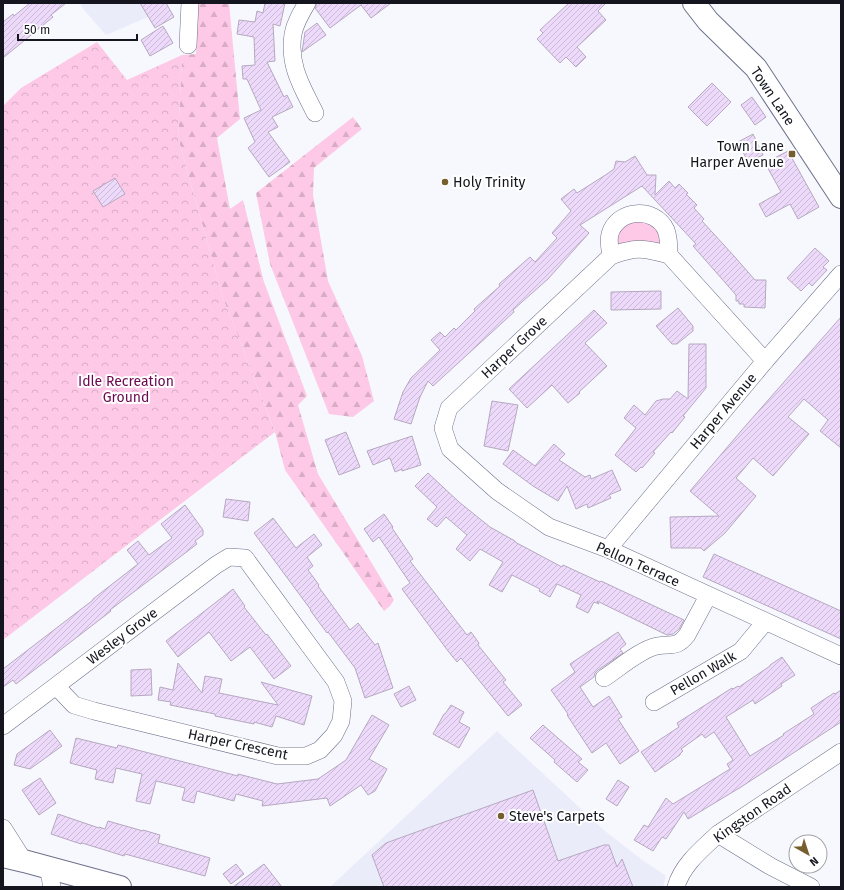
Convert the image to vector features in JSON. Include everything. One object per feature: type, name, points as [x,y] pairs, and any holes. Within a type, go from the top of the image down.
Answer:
[{"type":"street","points":[[188,44],[190,3]]},
{"type":"street","points":[[307,3],[298,19],[293,33],[292,54],[293,65],[298,80],[315,113]]},
{"type":"street","name":"Town Lane","points":[[694,3],[708,21],[756,68],[841,197]]},
{"type":"street","points":[[611,256],[609,243],[610,233],[615,225],[623,218],[632,214],[642,213],[660,221],[665,229],[668,239],[669,255],[765,361]]},
{"type":"street","name":"Harper Grove","points":[[450,449],[443,428],[449,408],[611,256],[628,250],[653,250],[669,255]]},
{"type":"street","name":"Harper Avenue","points":[[608,549],[765,361],[841,274]]},
{"type":"street","name":"Pellon Terrace","points":[[450,449],[497,491],[550,527],[608,549],[841,656]]},
{"type":"street","name":"Wesley Grove","points":[[3,726],[216,565],[229,558],[245,558]]},
{"type":"street","name":"Harper Crescent","points":[[56,686],[74,704],[94,711],[278,756],[306,756],[320,750],[334,735],[341,721],[343,701],[336,682],[245,558]]},
{"type":"street","points":[[604,678],[642,651],[658,645],[673,645],[683,640],[708,596]]},
{"type":"street","name":"Pellon Walk","points":[[654,702],[741,651],[765,622]]},
{"type":"street","name":"Kingston Road","points":[[676,887],[684,869],[700,850],[718,834],[841,752]]},
{"type":"street","points":[[3,828],[24,861]]},
{"type":"street","points":[[718,834],[770,866],[811,887]]},
{"type":"street","points":[[3,856],[24,861],[50,877],[120,887]]},
{"type":"shaded area","points":[[80,3],[175,3],[167,5],[148,17],[106,35],[84,10]]},
{"type":"shaded area","points":[[497,731],[605,831],[666,876],[663,887],[330,887]]},
{"type":"green space","points":[[198,3],[229,3],[240,119],[217,138],[230,209],[243,200],[264,282],[307,396],[298,405],[318,474],[394,600],[384,611],[285,470],[275,432],[223,298],[178,138],[182,55],[196,54]]},
{"type":"green space","name":"Idle Recreation Ground","points":[[97,42],[127,80],[182,55],[178,138],[223,298],[275,432],[3,640],[3,106],[21,88]]},
{"type":"green space","points":[[353,117],[362,129],[314,168],[313,195],[328,281],[362,356],[374,401],[353,417],[329,414],[270,264],[256,193]]},
{"type":"green space","points":[[635,218],[657,225],[662,243],[658,245],[619,246],[616,244],[617,233]]},
{"type":"building","points":[[30,3],[66,3],[51,15],[53,17],[3,58],[3,22],[13,14],[14,16]]},
{"type":"building","points":[[140,3],[166,3],[174,17],[155,28]]},
{"type":"building","points":[[265,3],[285,3],[280,26],[273,24],[275,61],[267,62],[284,97],[287,95],[293,107],[272,117],[278,127],[268,132],[290,162],[269,177],[248,148],[255,142],[244,118],[261,110],[247,79],[243,79],[242,66],[255,65],[254,37],[237,34],[239,20],[255,22],[257,11],[263,13]]},
{"type":"building","points":[[317,3],[391,3],[371,18],[361,5],[330,28],[315,8]]},
{"type":"building","points":[[569,3],[606,3],[598,11],[606,20],[577,47],[586,57],[576,67],[566,57],[560,63],[537,39],[543,33],[540,30]]},
{"type":"building","points":[[317,23],[326,35],[302,52],[305,32]]},
{"type":"building","points":[[163,26],[173,43],[150,56],[141,40]]},
{"type":"building","points":[[712,83],[731,102],[707,126],[688,107]]},
{"type":"building","points":[[752,97],[766,117],[755,125],[741,105]]},
{"type":"building","points":[[753,134],[763,155],[748,162],[738,142]]},
{"type":"building","points":[[788,151],[819,207],[798,219],[790,204],[766,217],[759,204],[781,192],[765,163]]},
{"type":"building","points":[[635,156],[647,175],[656,175],[655,195],[669,181],[675,188],[679,184],[697,205],[694,208],[704,219],[702,221],[755,280],[766,280],[765,308],[744,307],[744,304],[739,304],[739,301],[736,301],[736,295],[693,246],[696,244],[642,186],[580,225],[589,233],[548,279],[433,386],[428,381],[420,397],[411,424],[394,419],[403,392],[411,378],[440,350],[431,340],[440,332],[445,337],[454,328],[456,330],[475,311],[474,309],[500,286],[499,284],[530,257],[535,262],[557,238],[552,233],[571,211],[561,199],[574,189],[577,193],[607,174],[614,169],[616,161],[625,162]]},
{"type":"building","points":[[115,178],[125,194],[103,207],[93,191]]},
{"type":"building","points":[[815,248],[829,261],[823,267],[827,270],[812,286],[809,283],[801,291],[787,278]]},
{"type":"building","points":[[661,291],[661,309],[611,310],[611,292]]},
{"type":"building","points":[[678,308],[693,326],[693,331],[677,344],[672,344],[656,326]]},
{"type":"building","points":[[594,310],[607,323],[585,343],[607,366],[568,403],[552,385],[527,408],[509,389]]},
{"type":"building","points":[[841,317],[841,448],[820,431],[828,420],[804,399],[788,417],[809,434],[773,476],[753,458],[736,478],[756,496],[725,533],[704,551],[701,548],[671,548],[670,517],[719,516],[690,491]]},
{"type":"building","points":[[689,344],[706,344],[706,388],[683,416],[685,417],[672,433],[671,432],[653,452],[655,453],[642,468],[641,467],[636,472],[615,455],[636,428],[624,418],[634,405],[645,415],[656,401],[670,399],[677,391],[688,399]]},
{"type":"building","points":[[492,401],[518,405],[508,451],[484,446]]},
{"type":"building","points":[[346,432],[360,467],[339,475],[325,440]]},
{"type":"building","points":[[412,436],[421,465],[395,472],[390,458],[373,465],[367,451]]},
{"type":"building","points":[[554,444],[565,454],[559,460],[585,477],[590,475],[591,479],[612,470],[621,490],[609,495],[611,498],[588,508],[587,504],[576,509],[567,486],[558,501],[533,486],[503,464],[513,450],[535,466]]},
{"type":"building","points":[[428,473],[459,502],[490,527],[562,567],[563,565],[600,582],[601,581],[684,620],[679,629],[673,634],[667,635],[597,601],[599,604],[594,602],[588,613],[576,607],[581,595],[557,584],[550,597],[539,591],[540,589],[512,575],[502,592],[489,585],[503,562],[480,549],[470,561],[456,549],[467,535],[446,517],[437,527],[427,519],[437,507],[415,486]]},
{"type":"building","points":[[226,499],[250,502],[248,521],[223,517]]},
{"type":"building","points":[[185,505],[203,530],[203,535],[195,541],[197,544],[16,684],[13,680],[3,687],[3,669],[138,564],[127,550],[138,541],[149,555],[172,538],[161,524]]},
{"type":"building","points":[[384,514],[413,559],[410,561],[467,635],[471,632],[479,643],[478,645],[506,680],[503,682],[522,705],[508,716],[461,658],[457,662],[448,651],[402,589],[410,583],[379,537],[373,542],[364,529]]},
{"type":"building","points":[[273,518],[296,548],[314,534],[322,545],[307,557],[313,566],[308,570],[350,630],[358,623],[375,645],[378,643],[393,688],[365,698],[355,668],[328,632],[327,633],[254,533]]},
{"type":"building","points":[[714,554],[841,611],[841,639],[703,577]]},
{"type":"building","points":[[233,589],[245,606],[244,607],[291,666],[274,679],[250,647],[231,661],[209,632],[178,657],[166,641]]},
{"type":"building","points":[[618,632],[626,644],[620,649],[623,653],[598,670],[594,677],[580,687],[593,707],[609,696],[622,717],[618,719],[639,751],[620,764],[606,743],[592,753],[551,690],[575,672],[570,664]]},
{"type":"building","points":[[782,657],[795,675],[781,684],[782,686],[755,704],[753,700],[726,717],[750,756],[814,714],[811,708],[841,690],[841,722],[741,787],[688,819],[684,812],[666,839],[662,837],[653,851],[634,840],[644,825],[648,827],[666,798],[673,804],[730,769],[727,764],[733,760],[714,732],[705,738],[702,734],[681,749],[683,751],[680,755],[655,772],[641,752],[679,727],[677,723],[732,688],[739,687]]},
{"type":"building","points":[[178,663],[202,693],[205,676],[222,679],[219,693],[278,705],[261,682],[312,696],[304,725],[276,716],[272,727],[254,722],[254,724],[170,705],[171,702],[158,700],[160,687],[173,690]]},
{"type":"building","points":[[151,669],[152,695],[131,696],[131,670]]},
{"type":"building","points":[[409,686],[416,700],[401,707],[394,694]]},
{"type":"building","points":[[451,705],[464,712],[459,722],[470,728],[459,748],[433,734],[444,714]]},
{"type":"building","points":[[372,715],[389,725],[369,759],[387,769],[375,791],[368,795],[361,785],[330,806],[327,798],[262,806],[263,801],[236,794],[234,801],[197,791],[194,803],[182,800],[185,788],[156,781],[150,804],[136,801],[142,774],[116,768],[113,783],[95,779],[97,770],[70,763],[76,738],[117,748],[118,745],[238,776],[238,774],[277,784],[318,779],[346,760]]},
{"type":"building","points":[[543,725],[582,759],[578,762],[588,770],[577,782],[530,738]]},
{"type":"building","points":[[50,730],[62,746],[30,769],[14,765],[17,754]]},
{"type":"building","points":[[40,778],[56,803],[39,815],[22,790]]},
{"type":"building","points":[[618,780],[629,787],[617,806],[606,799]]},
{"type":"building","name":"Steve's Carpets","points":[[533,790],[558,861],[604,845],[609,845],[617,867],[622,859],[633,887],[384,887],[372,855],[386,843]]},
{"type":"building","points":[[58,814],[99,828],[105,829],[108,821],[160,835],[158,843],[210,858],[205,876],[125,854],[124,856],[51,834]]},
{"type":"building","points":[[236,864],[244,874],[231,884],[223,874]]},
{"type":"building","points":[[264,864],[282,887],[233,887]]},
{"type":"place","name":"Town Lane Harper Avenue","points":[[792,154]]},
{"type":"place","name":"Holy Trinity","points":[[445,182]]},
{"type":"place","name":"Steve's Carpets","points":[[501,816]]}]
